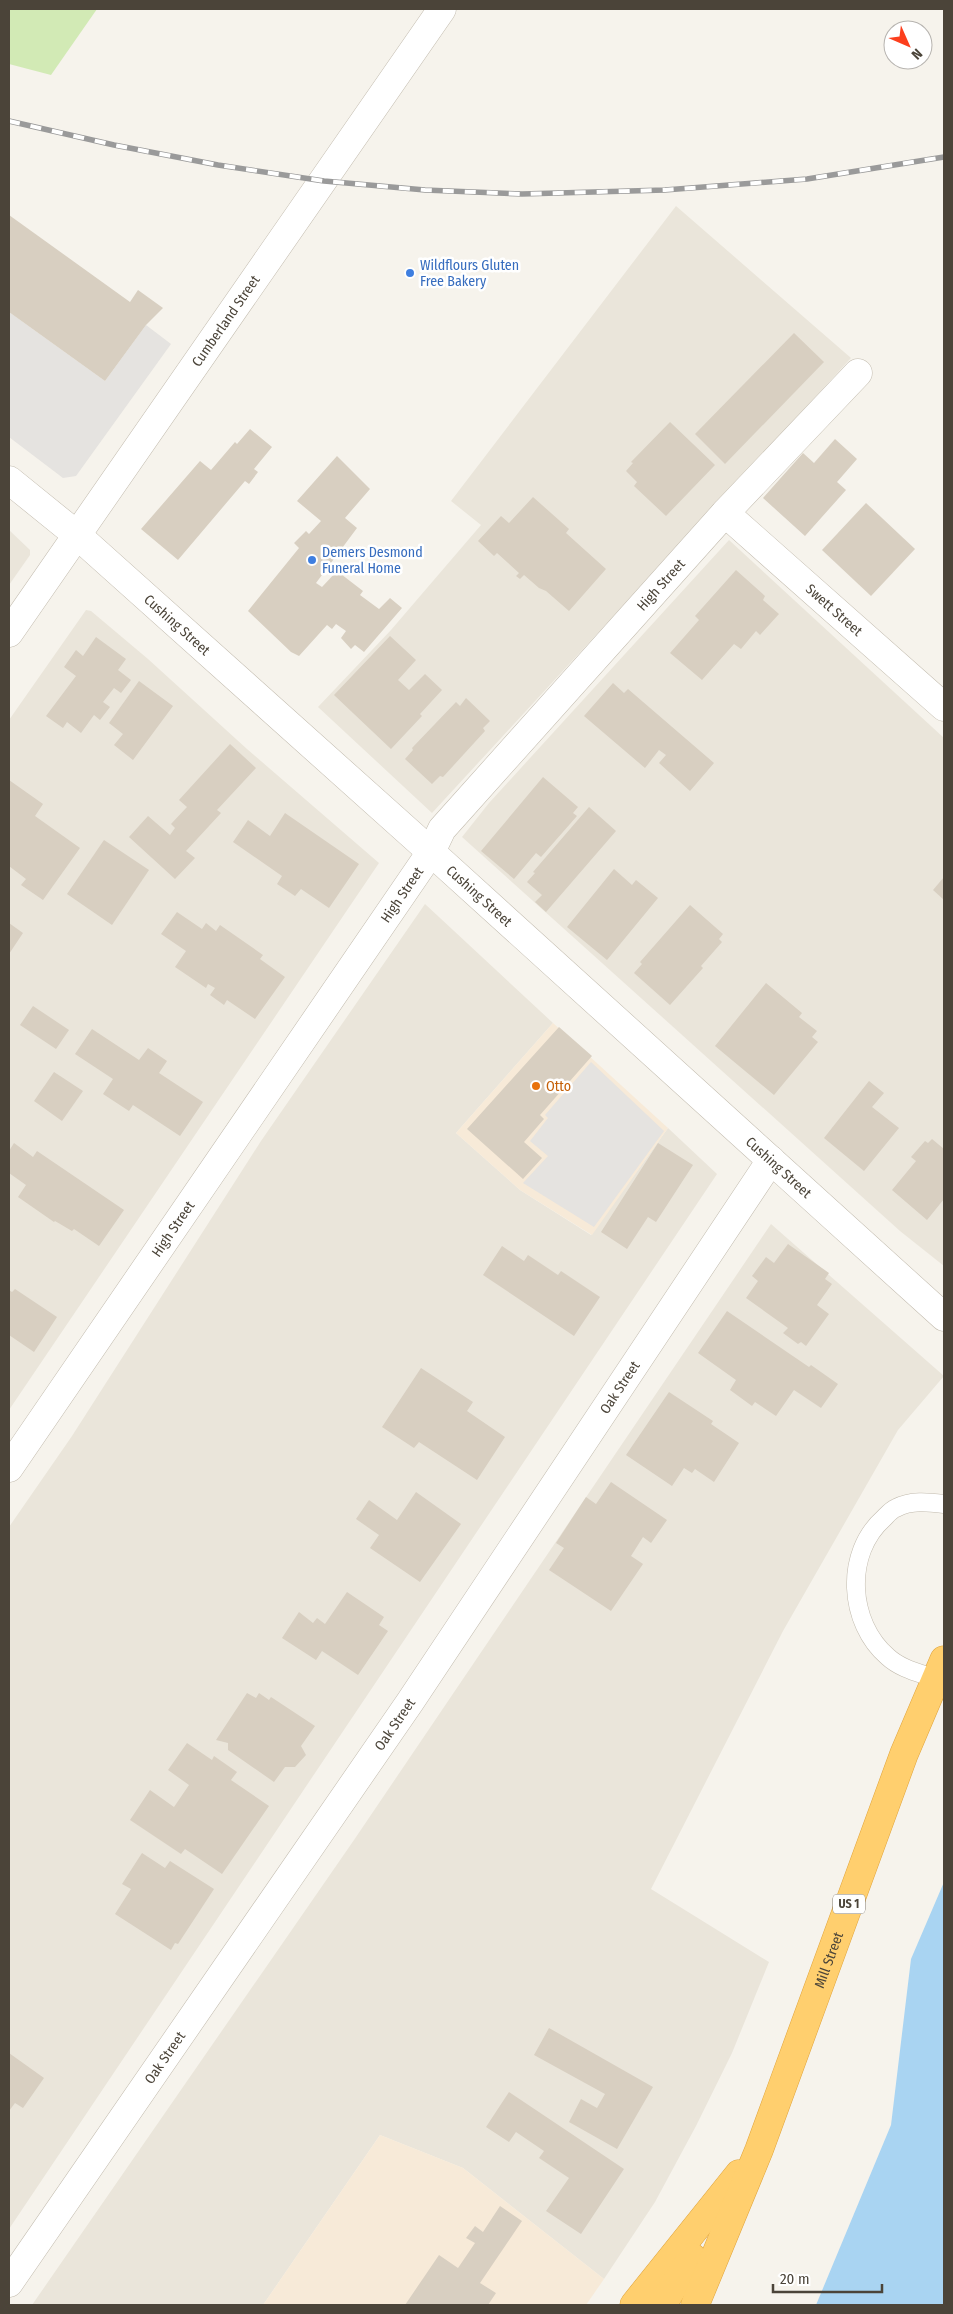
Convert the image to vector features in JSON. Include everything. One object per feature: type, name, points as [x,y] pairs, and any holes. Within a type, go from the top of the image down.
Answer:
[{"type":"highway","name":"Mill Street","points":[[759,2150],[904,1754],[940,1670]]},
{"type":"highway","points":[[634,2305],[759,2150]]},
{"type":"highway","points":[[709,2305],[759,2150]]},
{"type":"highway","name":"US 1","points":[[662,2305],[759,2150]]},
{"type":"highway","name":"US 1","points":[[695,2305],[759,2150]]},
{"type":"street","name":"Cumberland Street","points":[[9,633],[442,9]]},
{"type":"street","name":"High Street","points":[[9,1468],[431,852],[442,829],[725,513],[858,373]]},
{"type":"street","name":"Cushing Street","points":[[9,480],[77,535],[431,852],[944,1317]]},
{"type":"street","name":"Swett Street","points":[[725,513],[944,707]]},
{"type":"street","name":"Oak Street","points":[[9,2283],[410,1702],[771,1160]]},
{"type":"lane","points":[[940,1670],[896,1664],[887,1656],[874,1641],[864,1622],[857,1600],[855,1577],[860,1552],[874,1526],[895,1508],[920,1501],[944,1504]]},
{"type":"shaded area","points":[[676,206],[851,358],[432,813],[318,707],[391,630],[481,525],[451,501]]},
{"type":"shaded area","points":[[9,312],[105,381],[146,325],[171,344],[76,476],[63,478],[9,437]]},
{"type":"shaded area","points":[[9,530],[30,550],[30,555],[9,585]]},
{"type":"shaded area","points":[[729,540],[944,738],[944,1266],[900,1231],[462,837],[489,803]]},
{"type":"shaded area","points":[[86,610],[91,611],[148,659],[247,749],[379,863],[9,1410],[9,720]]},
{"type":"shaded area","points":[[425,904],[553,1023],[456,1133],[520,1190],[591,1235],[668,1128],[717,1174],[9,2229],[9,1527],[72,1436],[261,1141]]},
{"type":"shaded area","points":[[553,1023],[668,1128],[592,1235],[520,1190],[456,1133]]},
{"type":"shaded area","points":[[591,1062],[664,1131],[594,1227],[523,1183],[548,1156],[530,1141],[548,1118],[545,1115]]},
{"type":"shaded area","points":[[771,1224],[944,1376],[898,1430],[783,1631],[651,1889],[769,1962],[732,2053],[696,2126],[655,2202],[604,2279],[463,2168],[380,2135],[263,2305],[32,2305],[354,1840]]},
{"type":"shaded area","points":[[380,2135],[463,2168],[604,2279],[586,2305],[263,2305]]},
{"type":"green space","points":[[9,9],[97,9],[51,75],[9,64]]},
{"type":"water","points":[[944,1882],[944,2305],[816,2305],[891,2125],[911,1959]]},
{"type":"building","points":[[9,215],[130,302],[138,290],[163,308],[146,325],[105,381],[9,312]]},
{"type":"building","points":[[794,333],[824,362],[725,464],[695,434]]},
{"type":"building","points":[[670,422],[715,465],[666,516],[634,486],[637,482],[626,471],[633,463],[631,462]]},
{"type":"building","points":[[250,429],[272,447],[254,469],[258,472],[249,484],[245,481],[178,560],[141,529],[200,461],[211,470],[235,442],[237,444]]},
{"type":"building","points":[[835,439],[857,459],[837,482],[846,490],[805,536],[763,498],[803,453],[814,463]]},
{"type":"building","name":"Demers Desmond Funeral Home","points":[[337,456],[370,489],[345,518],[357,528],[316,583],[322,587],[337,571],[363,591],[360,595],[379,609],[390,598],[402,608],[364,652],[355,645],[351,649],[341,638],[346,631],[336,624],[332,629],[327,625],[299,656],[291,652],[248,611],[299,548],[294,543],[306,531],[309,534],[321,521],[297,501]]},
{"type":"building","points":[[533,497],[569,529],[566,533],[606,569],[569,611],[524,575],[520,579],[516,576],[519,573],[497,553],[494,556],[478,541],[501,516],[509,523]]},
{"type":"building","points":[[866,503],[915,549],[871,596],[822,550]]},
{"type":"building","points":[[736,570],[765,596],[763,600],[779,614],[760,635],[756,631],[741,649],[734,644],[702,680],[670,653],[699,620],[695,616]]},
{"type":"building","points":[[390,636],[416,660],[398,680],[409,690],[425,674],[442,690],[420,714],[422,716],[391,749],[334,695]]},
{"type":"building","points":[[96,637],[126,659],[118,670],[131,680],[121,693],[114,688],[103,702],[110,707],[100,720],[94,715],[81,733],[67,722],[63,728],[46,716],[76,676],[64,667],[76,650],[83,656]]},
{"type":"building","points":[[139,681],[173,706],[133,760],[114,745],[123,734],[109,723]]},
{"type":"building","points":[[613,683],[624,693],[628,689],[714,763],[690,791],[659,763],[666,755],[659,750],[645,768],[584,716]]},
{"type":"building","points":[[466,698],[490,721],[483,728],[485,731],[443,777],[440,776],[432,784],[405,759],[413,750],[412,748],[456,702],[460,706]]},
{"type":"building","points":[[230,744],[256,768],[217,810],[221,813],[186,851],[195,858],[175,879],[129,837],[148,816],[170,835],[175,828],[171,824],[187,807],[179,800]]},
{"type":"building","points":[[543,777],[578,807],[573,813],[577,816],[541,857],[536,853],[514,879],[481,851]]},
{"type":"building","points":[[9,780],[43,804],[35,816],[80,848],[43,900],[21,885],[26,879],[9,866]]},
{"type":"building","points":[[589,807],[616,831],[546,912],[535,902],[542,895],[527,882],[535,873],[533,872]]},
{"type":"building","points":[[285,813],[359,864],[329,908],[301,889],[295,896],[277,884],[282,876],[233,842],[248,820],[270,836]]},
{"type":"building","points":[[104,840],[149,870],[112,925],[67,894]]},
{"type":"building","points":[[614,869],[632,885],[636,880],[658,898],[607,960],[567,927]]},
{"type":"building","points":[[944,877],[944,900],[933,890]]},
{"type":"building","points":[[690,905],[723,934],[719,939],[722,942],[701,966],[703,968],[670,1005],[634,973],[642,964],[640,962]]},
{"type":"building","points":[[177,912],[202,929],[206,923],[216,931],[220,925],[263,955],[260,959],[285,977],[255,1019],[227,1000],[224,1005],[210,995],[215,988],[208,984],[206,988],[175,967],[186,951],[161,934]]},
{"type":"building","points":[[9,923],[23,933],[9,954]]},
{"type":"building","points":[[766,983],[802,1013],[799,1017],[817,1031],[812,1037],[818,1042],[774,1095],[715,1046]]},
{"type":"building","points":[[33,1006],[69,1030],[56,1049],[20,1025]]},
{"type":"building","name":"Otto","points":[[559,1027],[592,1056],[540,1115],[544,1119],[524,1142],[542,1158],[523,1179],[467,1129]]},
{"type":"building","points":[[92,1029],[139,1060],[148,1048],[167,1061],[159,1073],[203,1102],[180,1136],[133,1105],[129,1111],[103,1094],[113,1079],[75,1054]]},
{"type":"building","points":[[54,1072],[83,1091],[62,1121],[34,1101]]},
{"type":"building","points":[[869,1081],[884,1093],[872,1107],[899,1128],[864,1171],[824,1138]]},
{"type":"building","points":[[932,1139],[944,1149],[944,1199],[927,1220],[892,1190],[916,1161],[911,1157],[925,1141],[928,1143]]},
{"type":"building","points":[[14,1143],[33,1157],[37,1151],[124,1210],[99,1246],[74,1229],[72,1231],[54,1222],[18,1197],[26,1185],[9,1173],[9,1151]]},
{"type":"building","points":[[658,1143],[693,1165],[656,1222],[648,1217],[627,1249],[601,1232]]},
{"type":"building","points":[[788,1244],[829,1273],[825,1279],[832,1284],[817,1305],[829,1314],[806,1346],[801,1342],[798,1344],[783,1333],[788,1328],[746,1298],[758,1281],[752,1276],[766,1257],[774,1263]]},
{"type":"building","points":[[502,1246],[524,1261],[528,1255],[558,1275],[561,1271],[600,1297],[574,1336],[483,1275]]},
{"type":"building","points":[[15,1289],[57,1317],[34,1352],[9,1335],[9,1290],[12,1292]]},
{"type":"building","points":[[727,1311],[809,1367],[811,1365],[838,1384],[821,1408],[794,1390],[776,1416],[755,1402],[752,1406],[730,1390],[736,1380],[698,1353]]},
{"type":"building","points":[[421,1368],[473,1402],[467,1411],[505,1437],[477,1480],[419,1442],[414,1448],[382,1427]]},
{"type":"building","points":[[669,1392],[713,1421],[711,1424],[739,1443],[714,1482],[695,1469],[692,1473],[684,1468],[672,1486],[626,1455]]},
{"type":"building","points":[[611,1482],[667,1520],[651,1543],[643,1537],[631,1556],[643,1564],[611,1611],[549,1570],[564,1548],[556,1543],[586,1497],[596,1504]]},
{"type":"building","points":[[416,1492],[461,1524],[420,1582],[370,1548],[379,1535],[356,1519],[369,1500],[397,1520]]},
{"type":"building","points":[[347,1592],[384,1617],[379,1625],[388,1631],[358,1675],[322,1651],[316,1660],[282,1638],[299,1612],[313,1623],[317,1618],[325,1624]]},
{"type":"building","points":[[247,1693],[256,1698],[259,1693],[269,1700],[271,1697],[315,1726],[301,1746],[306,1755],[295,1767],[285,1767],[274,1782],[228,1750],[228,1743],[216,1740]]},
{"type":"building","points":[[187,1743],[212,1760],[214,1756],[237,1772],[231,1780],[269,1806],[222,1874],[185,1849],[181,1854],[130,1820],[150,1790],[174,1807],[189,1785],[168,1770]]},
{"type":"building","points":[[142,1853],[165,1868],[170,1861],[214,1889],[178,1944],[175,1943],[171,1950],[115,1914],[131,1889],[122,1884]]},
{"type":"building","points":[[549,2028],[653,2087],[617,2149],[569,2122],[581,2099],[597,2108],[605,2094],[534,2055]]},
{"type":"building","points":[[9,2053],[44,2078],[23,2108],[15,2103],[9,2111]]},
{"type":"building","points":[[509,2092],[624,2169],[581,2234],[546,2211],[569,2178],[539,2158],[544,2151],[516,2132],[509,2142],[486,2127]]},
{"type":"building","points":[[500,2206],[522,2221],[480,2283],[496,2293],[488,2305],[405,2305],[439,2255],[458,2268],[475,2243],[466,2238],[475,2226],[483,2232]]},
{"type":"railway","points":[[9,121],[114,145],[218,165],[324,181],[425,190],[522,194],[665,190],[807,179],[944,157]]},
{"type":"place","name":"Wildflours Gluten Free Bakery","points":[[410,273]]},
{"type":"place","name":"Demers Desmond Funeral Home","points":[[312,560]]},
{"type":"place","name":"Otto","points":[[536,1086]]}]
